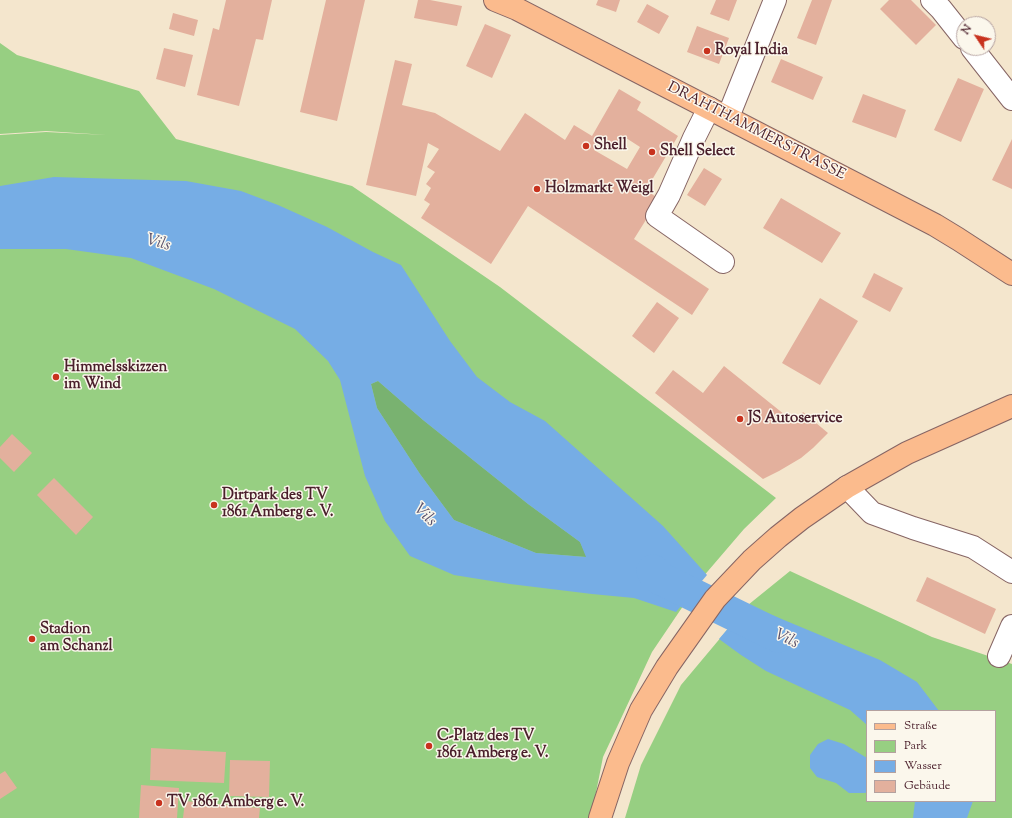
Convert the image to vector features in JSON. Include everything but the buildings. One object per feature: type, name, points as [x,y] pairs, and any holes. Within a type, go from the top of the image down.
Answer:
[{"type":"main road","name":"DRAHTHAMMERSTRASSE","points":[[495,0],[517,9],[935,225],[1012,274]]},
{"type":"main road","points":[[600,818],[618,763],[641,710],[667,667],[715,600],[752,560],[802,518],[847,487],[908,453],[1012,406]]},
{"type":"street","points":[[724,262],[657,216],[669,195],[694,138],[718,112],[774,0]]},
{"type":"street","points":[[932,0],[956,28]]},
{"type":"street","points":[[978,56],[1012,98]]},
{"type":"street","points":[[847,487],[872,513],[973,547],[1012,572]]},
{"type":"street","points":[[1004,654],[1012,626]]},
{"type":"green space","points":[[0,43],[17,55],[139,91],[176,139],[352,186],[500,287],[776,498],[744,529],[702,578],[652,652],[603,757],[591,818],[0,818],[0,135],[46,132],[107,135],[46,131],[0,134]]},
{"type":"green space","points":[[378,381],[423,420],[528,504],[580,542],[587,557],[536,553],[454,520],[420,474],[377,408],[371,384]]},
{"type":"green space","points":[[790,571],[932,637],[1012,664],[1012,818],[625,818],[641,765],[681,685],[748,605]]},
{"type":"water","points":[[54,177],[186,181],[241,191],[278,205],[327,227],[373,252],[401,265],[450,341],[477,377],[510,402],[545,421],[663,526],[707,575],[676,612],[634,598],[510,584],[454,575],[410,556],[385,521],[365,476],[340,380],[328,361],[295,329],[214,289],[131,258],[66,249],[0,249],[0,186]],"holes":[[[378,381],[423,420],[528,504],[580,542],[586,557],[536,553],[454,520],[420,474],[377,408],[371,384]]]},
{"type":"water","points":[[748,605],[880,660],[917,682],[938,710],[866,710],[866,724],[850,710],[766,671],[719,639]]},
{"type":"water","points":[[828,739],[844,744],[866,757],[866,792],[849,793],[836,783],[817,777],[810,768],[810,755],[818,744]]},
{"type":"water","points":[[915,802],[973,802],[967,818],[913,818]]},
{"type":"waterway","name":"Vils","points":[[653,571],[661,579],[778,636]]},
{"type":"place","name":"Royal India","points":[[707,51]]},
{"type":"place","name":"Shell","points":[[586,146]]},
{"type":"place","name":"Shell Select","points":[[652,152]]},
{"type":"place","name":"Holzmarkt Weigl","points":[[537,189]]},
{"type":"place","name":"Himmelsskizzen im Wind","points":[[56,377]]},
{"type":"place","name":"JS Autoservice","points":[[740,419]]},
{"type":"place","name":"Dirtpark des TV 1861 Amberg e. V.","points":[[214,505]]},
{"type":"place","name":"Stadion am Schanzl","points":[[32,639]]},
{"type":"place","name":"C-Platz des TV 1861 Amberg e. V.","points":[[429,746]]},
{"type":"place","name":"TV 1861 Amberg e. V.","points":[[159,803]]}]
